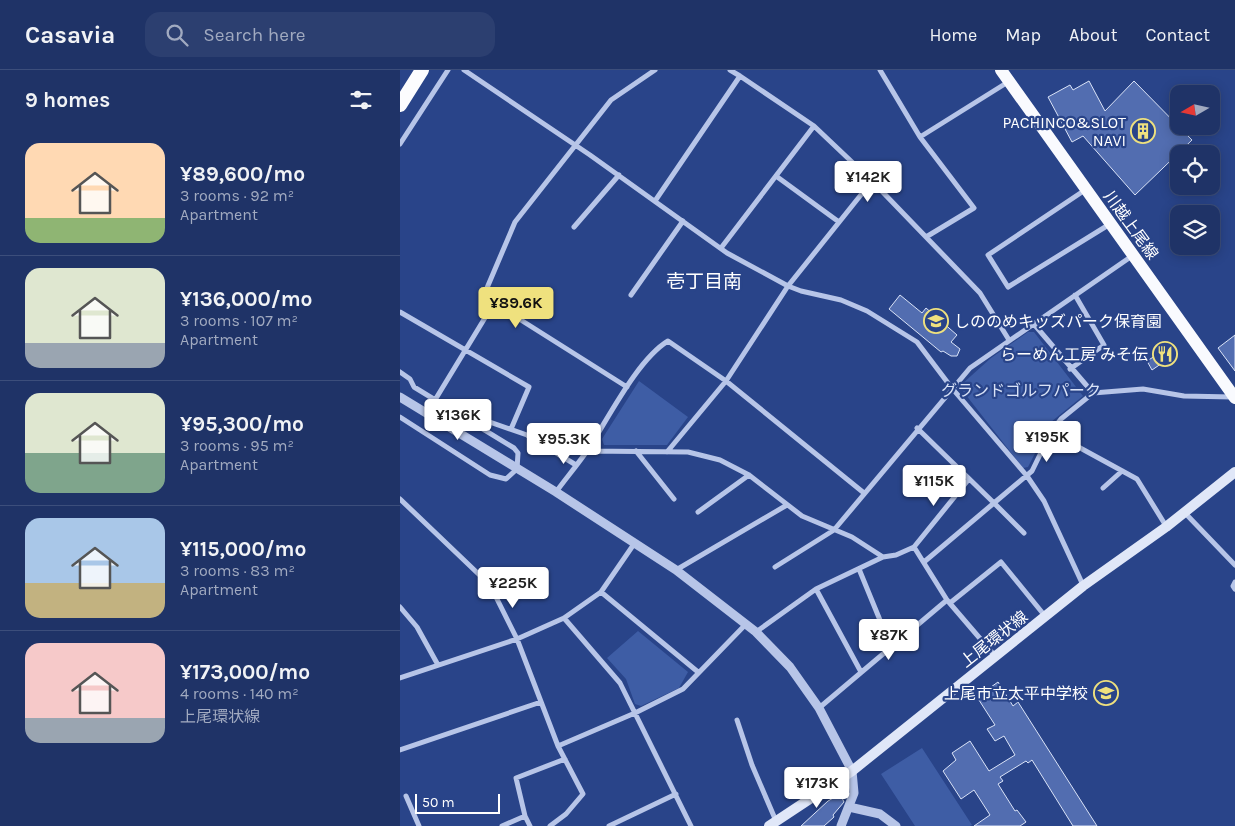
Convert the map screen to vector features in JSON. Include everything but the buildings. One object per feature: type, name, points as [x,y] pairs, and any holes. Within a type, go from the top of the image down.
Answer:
[{"type":"highway","points":[[400,105],[422,70]]},
{"type":"main road","name":"川越上尾線","points":[[1000,70],[1235,398]]},
{"type":"main road","name":"上尾環状線","points":[[772,824],[852,771],[1084,586],[1185,513],[1235,472]]},
{"type":"street","points":[[400,144],[448,70]]},
{"type":"street","points":[[464,70],[619,175],[721,248],[788,286],[801,291],[842,300],[866,311],[917,342],[951,387],[1027,476],[1044,501],[1084,586]]},
{"type":"street","points":[[627,387],[484,295],[515,222],[611,100],[656,70]]},
{"type":"street","points":[[730,70],[814,126],[872,181],[980,293],[1009,340]]},
{"type":"street","points":[[880,70],[920,137],[974,208],[926,237]]},
{"type":"street","points":[[655,201],[740,76]]},
{"type":"street","points":[[920,137],[1009,81]]},
{"type":"street","points":[[721,248],[814,126]]},
{"type":"street","points":[[574,227],[619,175]]},
{"type":"street","points":[[776,176],[839,222]]},
{"type":"street","points":[[667,452],[726,381],[788,286],[872,181]]},
{"type":"street","points":[[1085,189],[988,255],[1008,287],[1110,224]]},
{"type":"street","points":[[631,295],[683,221]]},
{"type":"street","points":[[775,567],[834,530],[951,387],[970,368],[1133,256]]},
{"type":"street","points":[[1070,369],[1104,344],[1075,295]]},
{"type":"street","points":[[435,400],[494,303]]},
{"type":"street","points":[[400,312],[530,387],[510,429]]},
{"type":"street","points":[[1033,324],[1070,369],[1093,393]]},
{"type":"street","points":[[556,492],[587,451],[627,387],[658,347],[668,341],[726,381],[864,493]]},
{"type":"street","points":[[400,372],[410,378],[414,387],[514,448],[518,453],[517,469],[512,476],[506,479],[490,475],[400,417]]},
{"type":"street","points":[[924,562],[1032,471],[1051,432],[1061,419],[1093,393],[1143,389],[1184,396],[1235,398]]},
{"type":"street","points":[[400,397],[556,492],[676,570],[756,632],[790,666],[819,708],[852,771],[854,793],[841,826]]},
{"type":"street","points":[[449,408],[527,435],[576,465]]},
{"type":"street","points":[[917,428],[1024,534]]},
{"type":"street","points":[[1051,432],[1137,479],[1166,527]]},
{"type":"street","points":[[587,451],[696,452],[720,460],[749,476],[802,516],[852,537],[883,557]]},
{"type":"street","points":[[636,451],[674,499]]},
{"type":"street","points":[[1103,488],[1122,471]]},
{"type":"street","points":[[698,512],[749,476]]},
{"type":"street","points":[[756,632],[816,589],[883,557],[896,556],[914,547],[969,480]]},
{"type":"street","points":[[400,499],[490,585],[517,639],[558,746],[583,794],[566,814],[550,826]]},
{"type":"street","points":[[676,570],[787,505]]},
{"type":"street","points":[[1185,513],[1235,565]]},
{"type":"street","points":[[400,678],[517,639],[564,618],[601,592],[634,544]]},
{"type":"street","points":[[914,547],[948,601],[995,656]]},
{"type":"street","points":[[819,708],[948,601],[1001,562],[1046,618]]},
{"type":"street","points":[[859,569],[891,647]]},
{"type":"street","points":[[1235,582],[1233,586],[1235,589]]},
{"type":"street","points":[[816,589],[861,672]]},
{"type":"street","points":[[601,592],[698,672]]},
{"type":"street","points":[[400,607],[417,627],[438,665]]},
{"type":"street","points":[[564,618],[620,683],[691,826]]},
{"type":"street","points":[[558,746],[635,713],[683,689],[746,623]]},
{"type":"street","points":[[400,750],[541,702]]},
{"type":"street","points":[[737,720],[772,824]]},
{"type":"street","points":[[530,826],[525,816],[516,778],[565,759]]},
{"type":"street","points":[[609,826],[676,794]]},
{"type":"street","points":[[406,796],[419,826]]},
{"type":"street","points":[[850,807],[880,814],[896,826]]},
{"type":"street","points":[[502,826],[525,816]]},
{"type":"green space","name":"グランドゴルフパーク","points":[[1028,332],[1034,332],[1083,396],[1051,422],[1028,467],[1023,468],[962,390],[962,384],[991,358]]},
{"type":"green space","points":[[639,381],[688,417],[667,445],[604,445],[602,439]]},
{"type":"green space","points":[[638,631],[688,672],[679,688],[641,706],[635,704],[626,679],[607,658]]},
{"type":"green space","points":[[922,748],[972,825],[915,826],[881,774]]},
{"type":"place","name":"PACHINCO&SLOT NAVI","points":[[1143,131]]},
{"type":"place","name":"しののめキッズパーク保育園","points":[[936,321]]},
{"type":"place","name":"らーめん工房 みそ伝","points":[[1165,354]]},
{"type":"place","name":"上尾市立太平中学校","points":[[1106,693]]},
{"type":"district","name":"壱丁目南","points":[[704,282]]}]
